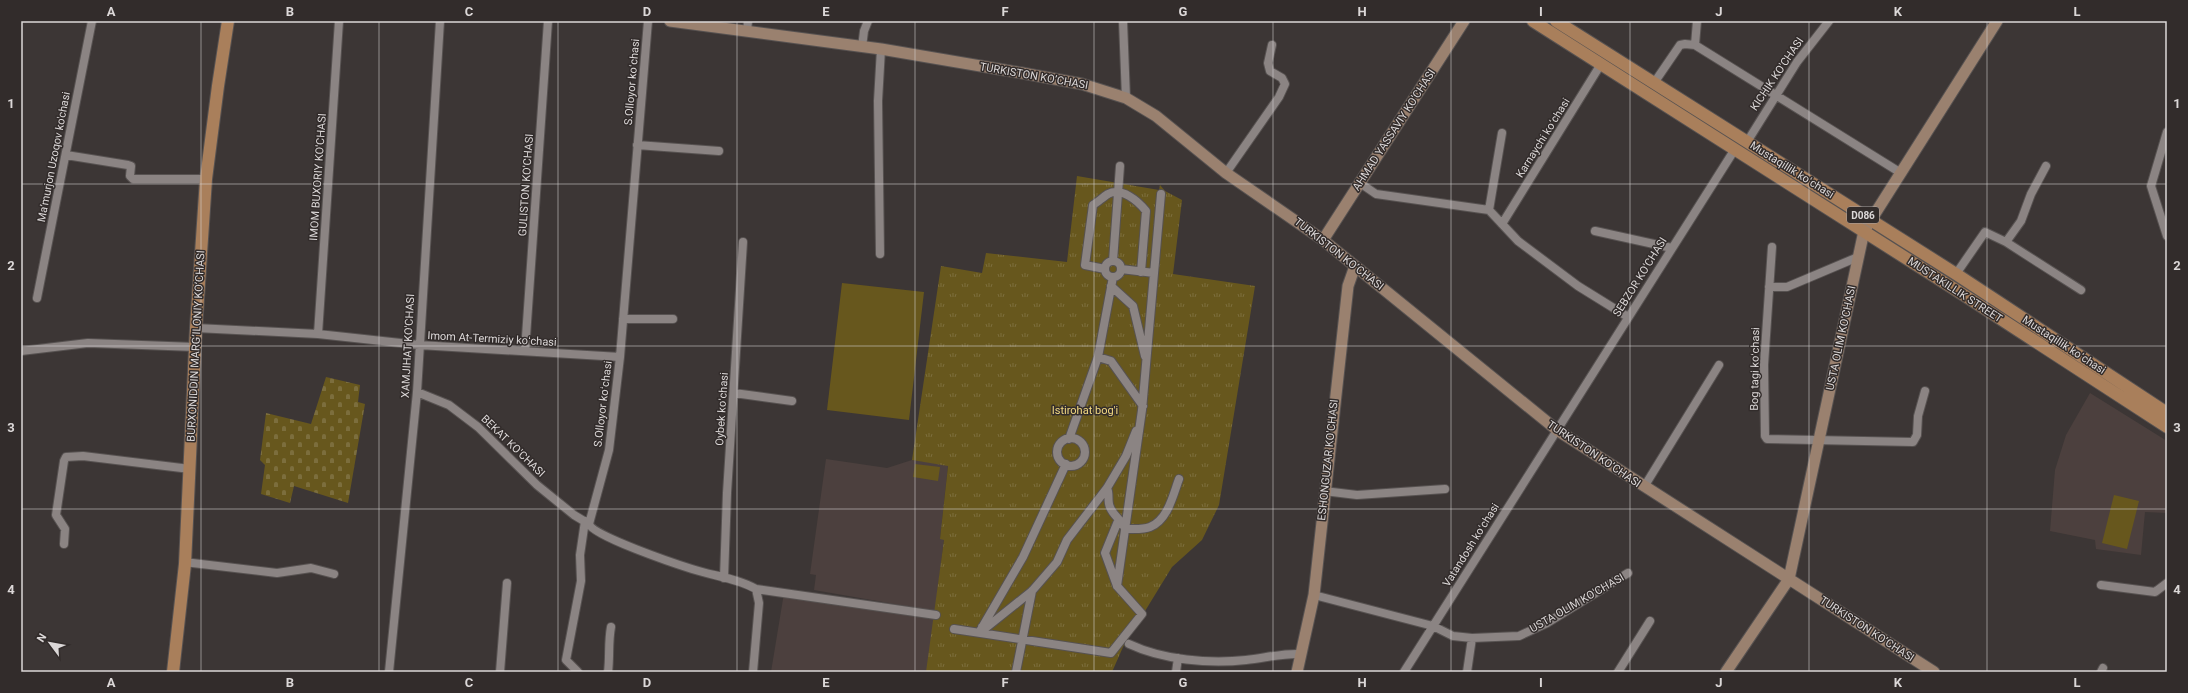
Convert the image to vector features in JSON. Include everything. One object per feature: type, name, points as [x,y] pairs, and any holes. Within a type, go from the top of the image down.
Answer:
[{"type":"main road","name":"BURXONIDDIN MARG’ILONIY KO’CHASI","points":[[173,672],[184,562],[190,469],[196,328],[206,179],[228,21]]},
{"type":"main road","name":"TURKISTON KO’CHASI","points":[[670,21],[747,26],[1082,84],[1126,98],[1156,116],[1226,173],[1323,240],[1557,430],[1934,672]]},
{"type":"main road","name":"AHMAD YASSAVIY KO'CHASI","points":[[1323,240],[1464,21]]},
{"type":"main road","name":"Mustaqillik koʻchasi","points":[[1533,21],[1864,231]]},
{"type":"main road","name":"Mustaqillik koʻchasi","points":[[1556,21],[1956,274],[2167,413]]},
{"type":"main road","name":"USTA OLIM KO'CHASI","points":[[1726,672],[1789,579],[1864,231],[1997,21]]},
{"type":"main road","name":"MUSTAKILLIK STREET","points":[[1864,231],[2167,427]]},
{"type":"main road","name":"ESHONGUZAR KO'CHASI","points":[[1298,672],[1314,595],[1324,491],[1348,286],[1355,266]]},
{"type":"street","name":"Maʼmurjon Uzoqov ko'chasi","points":[[37,298],[92,21]]},
{"type":"street","name":"IMOM BUXORIY KO'CHASI","points":[[318,334],[339,21]]},
{"type":"street","name":"XAMJIHAT KO'CHASI","points":[[389,672],[417,392],[440,21]]},
{"type":"street","name":"GULISTON KO'CHASI","points":[[525,351],[548,21]]},
{"type":"street","name":"S.Olloyor koʻchasi","points":[[578,672],[566,660],[581,581],[580,555],[587,523],[609,450],[620,357],[648,21]]},
{"type":"street","points":[[862,47],[864,31],[868,21]]},
{"type":"street","points":[[1123,21],[1126,98]]},
{"type":"street","points":[[1695,45],[1697,21]]},
{"type":"street","name":"KICHIK KO'CHASI","points":[[1747,142],[1776,94],[1809,45],[1829,21]]},
{"type":"street","points":[[1654,83],[1680,46],[1683,44],[1695,45],[1901,173]]},
{"type":"street","points":[[1226,173],[1279,97],[1285,84],[1282,78],[1270,71],[1268,62],[1272,45]]},
{"type":"street","points":[[880,254],[878,108],[881,50]]},
{"type":"street","name":"Karnaychi koʻchasi","points":[[1502,224],[1601,64]]},
{"type":"street","points":[[2167,132],[2151,186],[2167,236]]},
{"type":"street","points":[[1488,210],[1502,133]]},
{"type":"street","points":[[638,145],[719,151]]},
{"type":"street","name":"SEBZOR KO'CHASI","points":[[1557,430],[1735,149]]},
{"type":"street","points":[[66,155],[131,166],[130,176],[133,179],[206,179]]},
{"type":"street","points":[[1113,260],[1120,166]]},
{"type":"street","points":[[2006,242],[2021,221],[2031,194],[2046,166]]},
{"type":"street","points":[[1360,183],[1376,194],[1488,210],[1518,241],[1578,286],[1628,317]]},
{"type":"street","points":[[1105,268],[1086,265],[1093,205],[1110,193],[1118,192],[1128,195],[1140,203],[1146,211],[1141,272]]},
{"type":"street","points":[[1116,586],[1144,409],[1146,364],[1161,194]]},
{"type":"street","points":[[1595,231],[1672,248]]},
{"type":"street","points":[[1956,274],[1985,232],[2006,242],[2081,290]]},
{"type":"street","name":"Oybek koʻchasi","points":[[724,578],[743,242]]},
{"type":"street","name":"Bog tagi koʻchasi","points":[[1772,248],[1764,365],[1765,436],[1769,440],[1913,442],[1916,435],[1918,416],[1925,391]]},
{"type":"street","points":[[1769,287],[1787,287],[1858,258]]},
{"type":"street","points":[[1113,260],[1108,262],[1105,268],[1112,282],[1133,306],[1146,364]]},
{"type":"street","points":[[1069,438],[1098,357],[1112,282],[1118,276],[1121,269],[1118,262],[1113,260]]},
{"type":"street","points":[[1121,269],[1154,274]]},
{"type":"street","points":[[623,319],[673,319]]},
{"type":"street","name":"Imom At-Termiziy koʻchasi","points":[[196,328],[318,334],[419,345],[620,357]]},
{"type":"street","points":[[21,351],[88,342],[196,347]]},
{"type":"street","points":[[1098,357],[1111,361],[1144,409]]},
{"type":"street","points":[[1644,487],[1719,365]]},
{"type":"street","name":"BEKAT KO'CHASI","points":[[417,392],[449,405],[478,427],[537,485],[574,515],[587,523]]},
{"type":"street","points":[[734,393],[792,401]]},
{"type":"street","points":[[980,630],[987,627],[1032,591],[1056,562],[1068,540],[1107,488],[1126,456],[1144,409]]},
{"type":"street","name":"Vatandosh koʻchasi","points":[[1404,672],[1557,430]]},
{"type":"street","points":[[1069,438],[1081,442],[1085,453],[1078,463],[1066,464],[1061,461],[1057,449],[1064,439],[1069,438]]},
{"type":"street","points":[[64,544],[65,529],[56,515],[64,461],[66,457],[83,456],[190,469]]},
{"type":"street","points":[[980,630],[1023,557],[1066,464]]},
{"type":"street","points":[[1125,529],[1151,527],[1165,516],[1179,479]]},
{"type":"street","points":[[1107,488],[1109,506],[1118,521],[1124,525],[1125,529]]},
{"type":"street","points":[[1324,491],[1357,495],[1445,489]]},
{"type":"street","points":[[954,629],[980,630],[1024,640],[1111,653],[1142,614],[1116,586],[1105,553],[1118,521]]},
{"type":"street","points":[[587,523],[594,531],[613,540],[691,569],[746,583],[756,589],[936,615]]},
{"type":"street","points":[[184,562],[277,573],[311,568],[334,574]]},
{"type":"street","name":"USTA OLIM KO'CHASI","points":[[1314,595],[1433,626],[1453,636],[1472,638],[1519,636],[1547,623],[1628,573]]},
{"type":"street","points":[[500,672],[507,583]]},
{"type":"street","points":[[2101,585],[2155,592],[2167,583]]},
{"type":"street","points":[[753,672],[759,603],[756,589]]},
{"type":"street","points":[[1016,672],[1024,640],[1032,591]]},
{"type":"street","points":[[1622,670],[1650,621]]},
{"type":"street","points":[[608,672],[610,656],[608,644],[611,627]]},
{"type":"street","points":[[1467,672],[1472,638]]},
{"type":"street","points":[[1129,644],[1142,650],[1178,658],[1234,661],[1287,653],[1301,654]]},
{"type":"street","points":[[1176,672],[1178,658]]},
{"type":"shaded area","points":[[2090,393],[2167,441],[2167,513],[2145,512],[2141,555],[2096,549],[2095,540],[2050,531],[2055,470],[2066,435]]},
{"type":"shaded area","points":[[826,459],[887,468],[912,460],[948,465],[940,539],[944,539],[935,611],[814,590],[816,575],[810,574]]},
{"type":"shaded area","points":[[784,593],[937,619],[928,672],[771,672]]},
{"type":"green space","name":"Istirohat bog'i","points":[[1077,176],[1159,190],[1160,185],[1165,191],[1182,200],[1173,274],[1255,286],[1219,505],[1202,540],[1172,567],[1123,647],[1112,672],[926,672],[944,540],[940,539],[948,466],[912,460],[941,266],[982,273],[986,253],[1067,262]]},
{"type":"green space","points":[[842,283],[924,292],[909,420],[827,410]]},
{"type":"green space","points":[[326,377],[360,385],[358,402],[365,404],[348,503],[294,486],[290,503],[261,494],[265,465],[260,460],[266,413],[311,424]]},
{"type":"green space","points":[[915,464],[940,467],[938,481],[913,477]]},
{"type":"green space","points":[[2114,495],[2139,501],[2127,549],[2102,543]]}]
